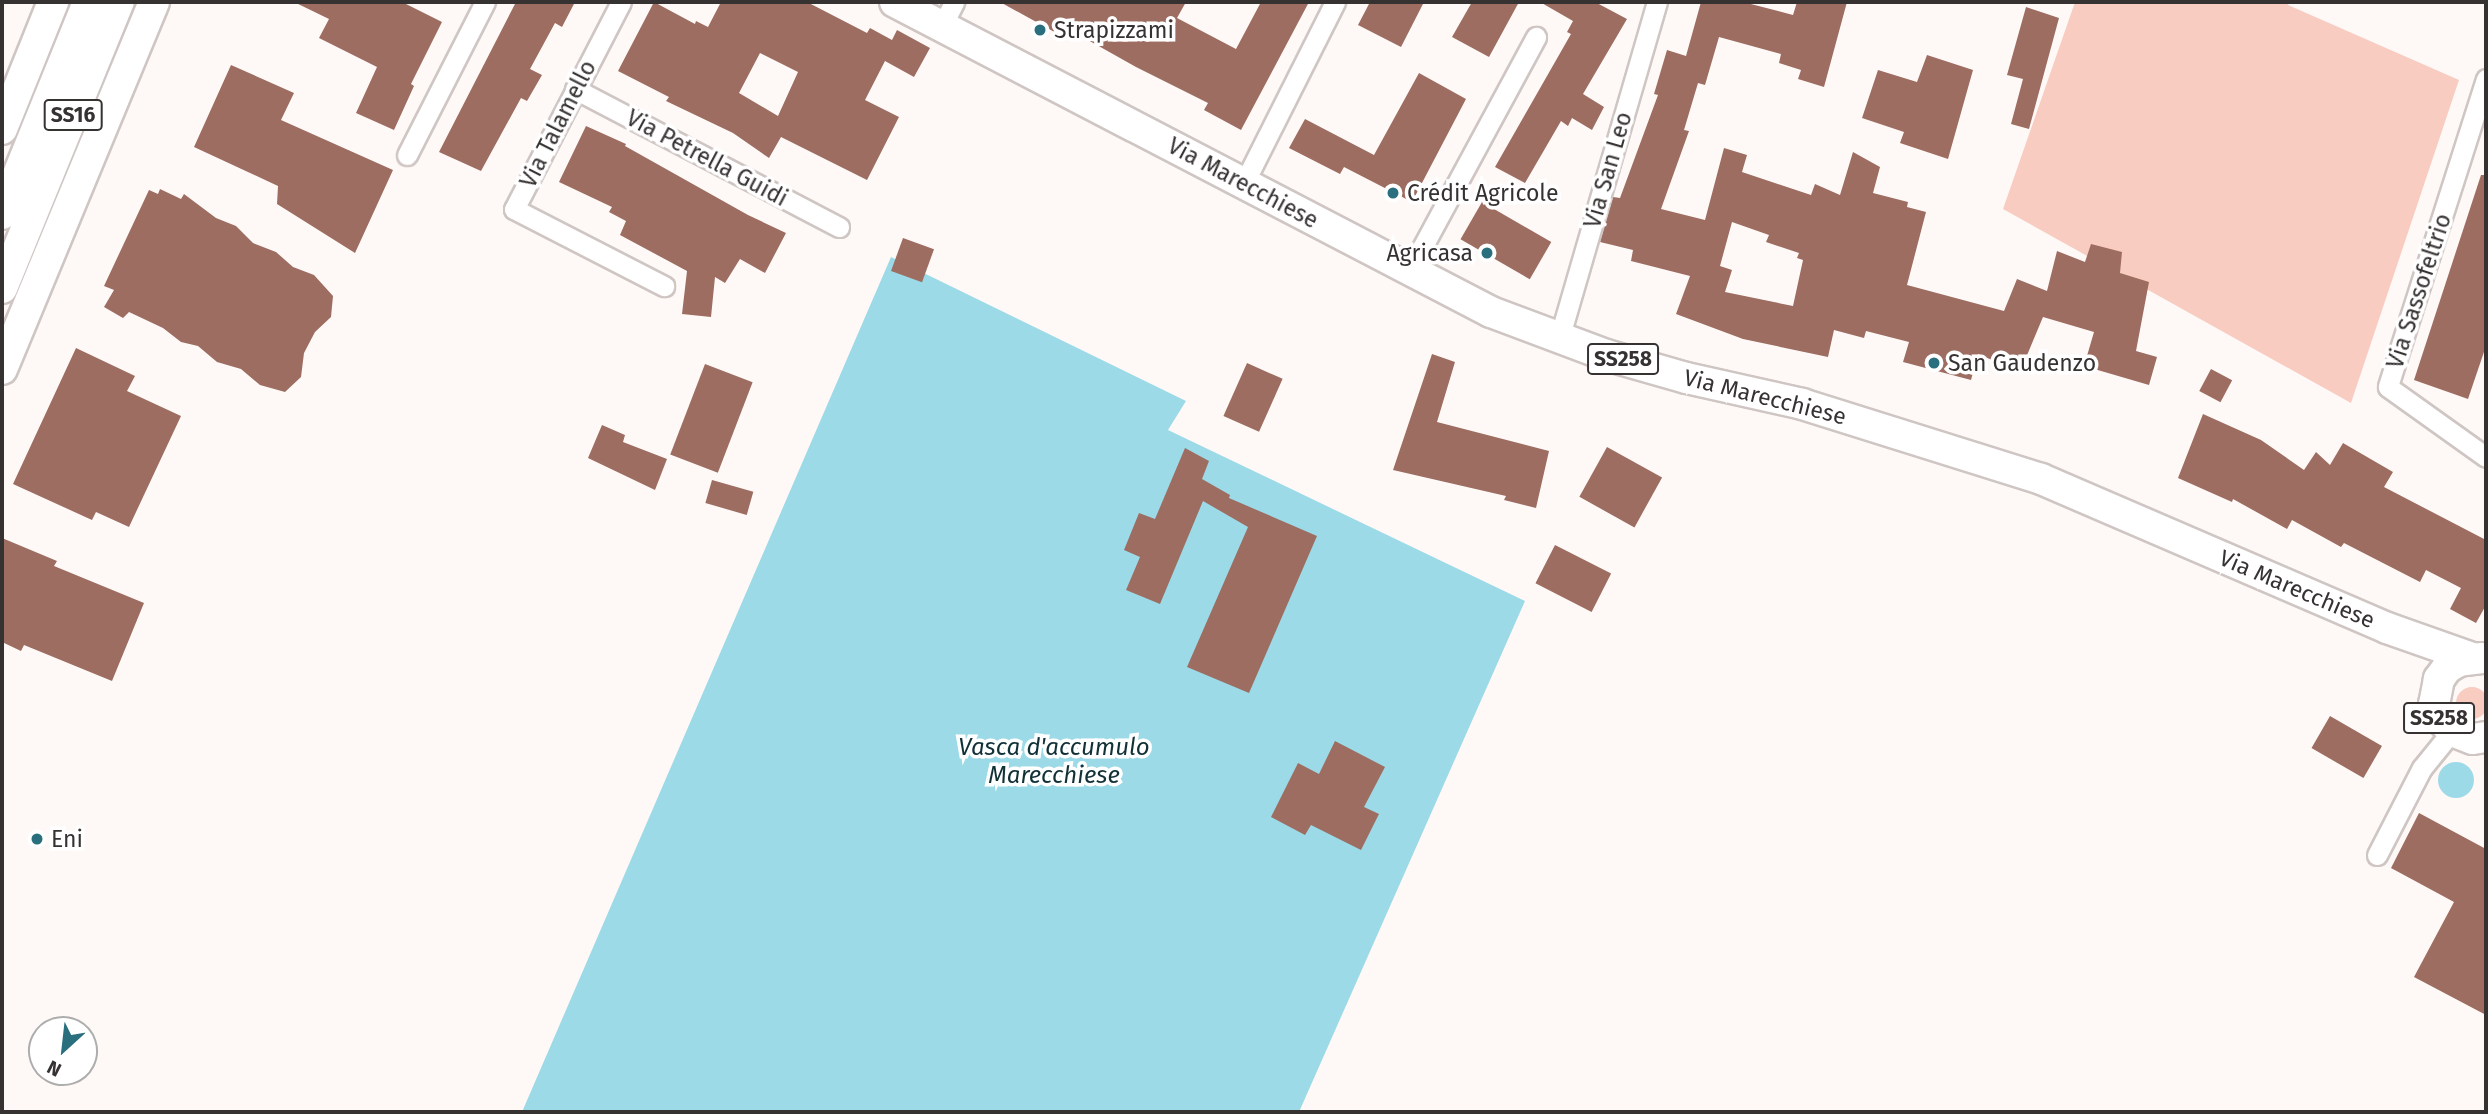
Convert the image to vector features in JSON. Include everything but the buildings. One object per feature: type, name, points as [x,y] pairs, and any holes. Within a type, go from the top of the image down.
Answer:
[{"type":"main road","points":[[2,129],[53,2]]},
{"type":"main road","name":"SS16","points":[[2,288],[10,218],[88,2]]},
{"type":"main road","name":"SS16","points":[[10,218],[119,2]]},
{"type":"main road","points":[[2,369],[154,2]]},
{"type":"main road","points":[[125,69],[160,2]]},
{"type":"main road","name":"Via Marecchiese","points":[[895,2],[948,13],[1244,184],[1491,312],[1559,339],[1686,378],[1802,404],[2041,479],[2387,628],[2479,659]]},
{"type":"main road","name":"Via Marecchiese","points":[[2387,628],[2425,672],[2434,692],[2437,715],[2452,732]]},
{"type":"main road","name":"Via Marecchiese","points":[[2434,692],[2447,668],[2479,659]]},
{"type":"main road","name":"SS258","points":[[2452,732],[2462,737],[2486,737]]},
{"type":"street","points":[[407,155],[485,2]]},
{"type":"street","name":"Via Talamello","points":[[621,2],[514,209],[664,286]]},
{"type":"street","points":[[1244,184],[1335,2]]},
{"type":"street","name":"Via San Leo","points":[[1559,339],[1657,2]]},
{"type":"street","points":[[1410,270],[1536,37]]},
{"type":"street","name":"Via Sassofeltrio","points":[[2486,79],[2388,387],[2486,457]]},
{"type":"street","name":"Via Petrella Guidi","points":[[575,89],[839,227]]},
{"type":"street","points":[[2377,855],[2422,768],[2452,732]]},
{"type":"shaded area","points":[[2075,2],[2289,2],[2288,5],[2459,80],[2351,403],[2003,209]]},
{"type":"shaded area","points":[[2472,687],[2483,692],[2488,703],[2483,714],[2472,719],[2461,714],[2456,703],[2461,692]]},
{"type":"water","name":"Vasca d'accumulo Marecchiese","points":[[891,257],[1186,401],[1168,430],[1525,601],[1299,1112],[522,1112]]},
{"type":"water","points":[[2456,762],[2469,767],[2474,780],[2469,793],[2456,798],[2443,793],[2438,780],[2443,767]]},
{"type":"place","name":"Strapizzami","points":[[1040,30]]},
{"type":"place","name":"Crédit Agricole","points":[[1393,193]]},
{"type":"place","name":"Agricasa","points":[[1487,253]]},
{"type":"place","name":"San Gaudenzo","points":[[1934,363]]},
{"type":"place","name":"Eni","points":[[37,839]]}]
